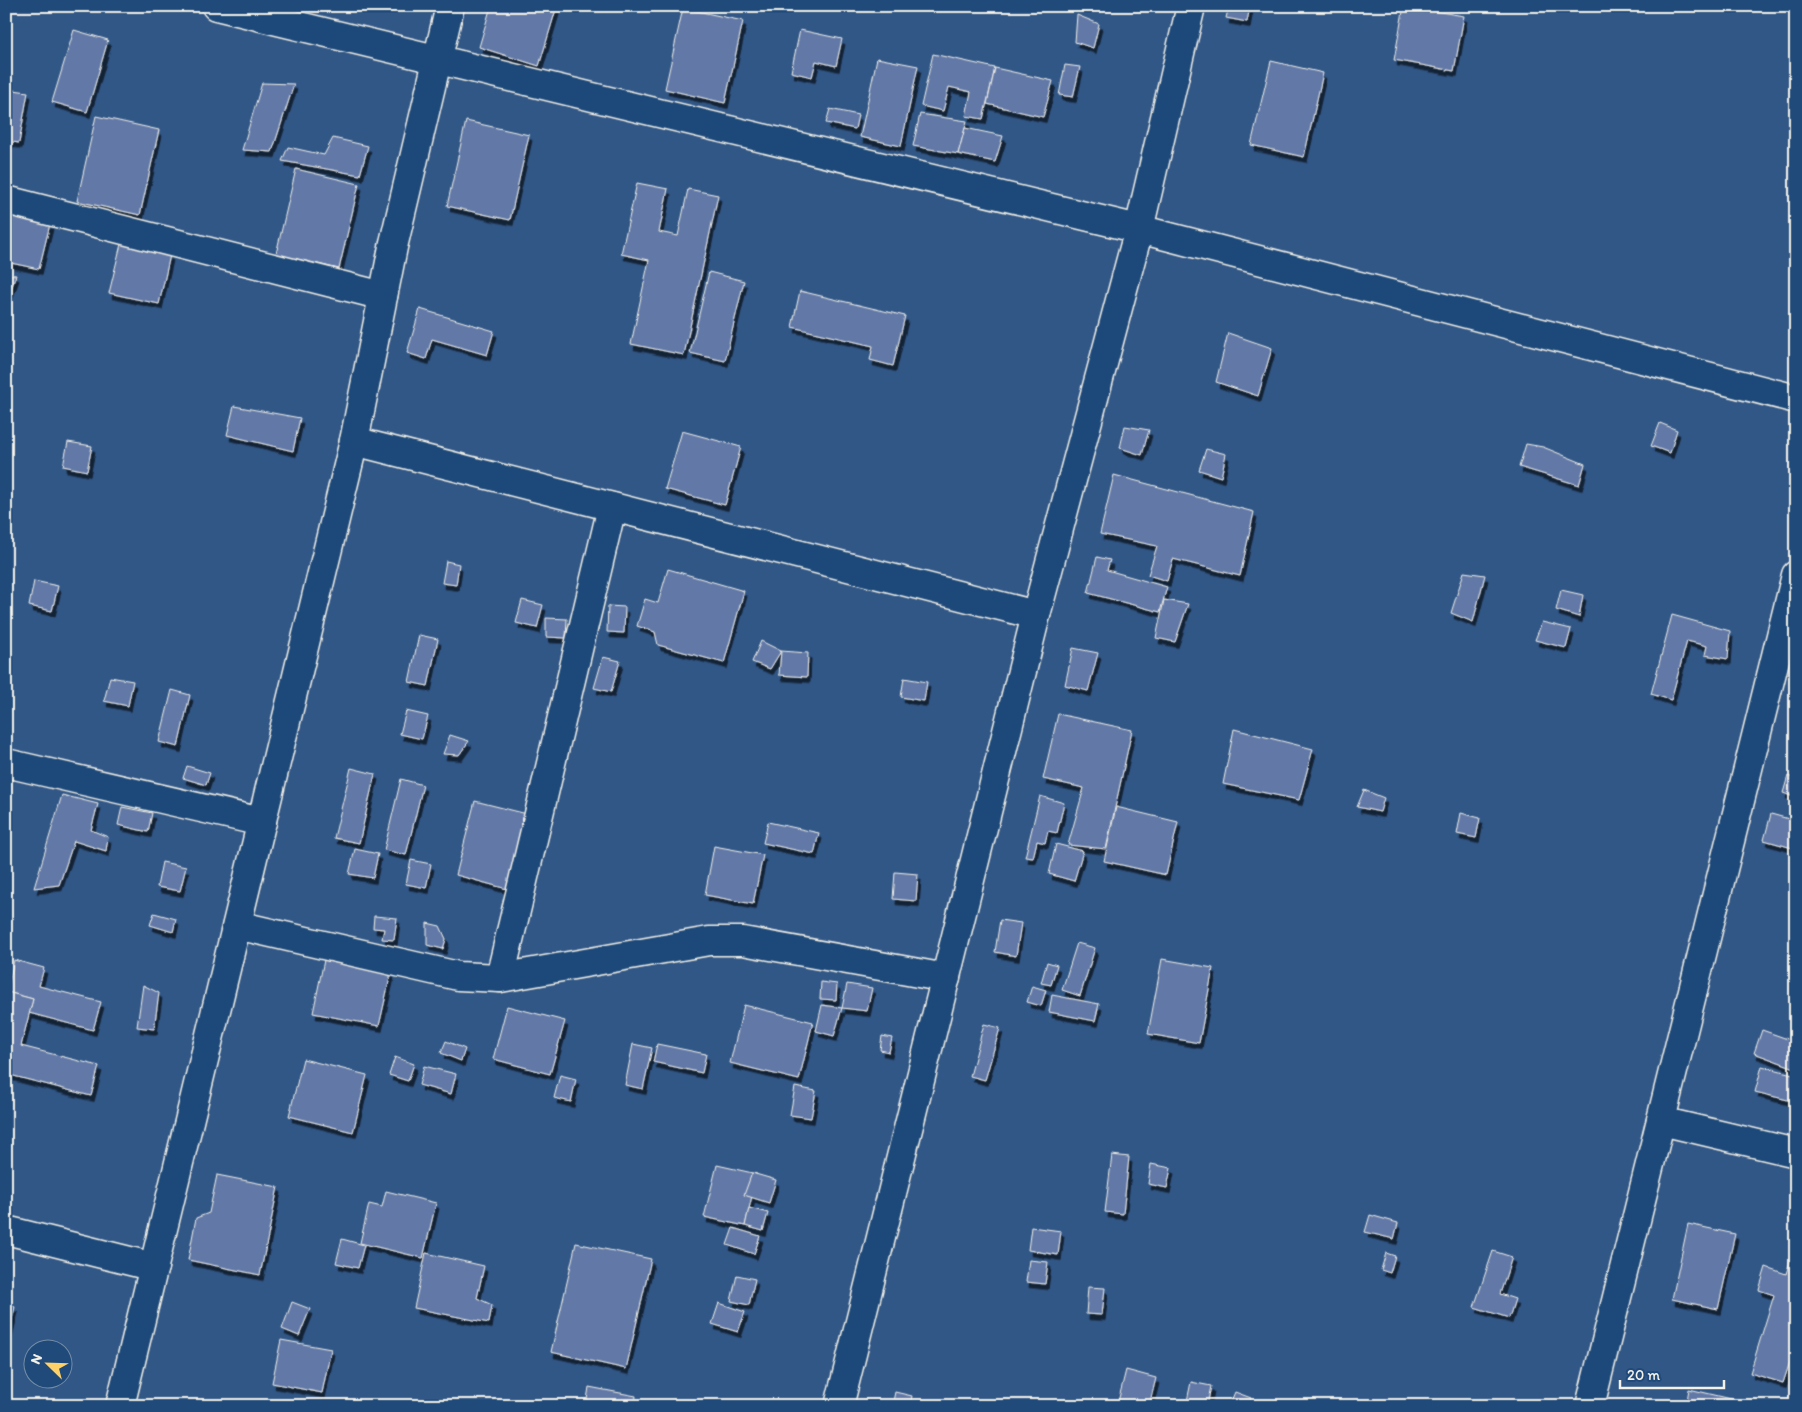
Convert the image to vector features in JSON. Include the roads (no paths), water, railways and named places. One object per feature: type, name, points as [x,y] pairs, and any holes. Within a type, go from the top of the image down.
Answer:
[{"type":"street","points":[[216,6],[1139,229],[1796,398]]},
{"type":"street","points":[[120,1406],[354,441],[383,296],[450,6]]},
{"type":"street","points":[[839,1406],[1036,615],[1139,229],[1191,6]]},
{"type":"street","points":[[6,200],[383,296]]},
{"type":"street","points":[[354,441],[1036,615]]},
{"type":"street","points":[[500,978],[612,507]]},
{"type":"street","points":[[1590,1406],[1796,576]]},
{"type":"street","points":[[6,763],[262,822]]},
{"type":"street","points":[[237,925],[458,976],[500,978],[709,941],[743,942],[946,978]]},
{"type":"street","points":[[1661,1121],[1796,1154]]},
{"type":"street","points":[[6,1230],[154,1267]]}]
